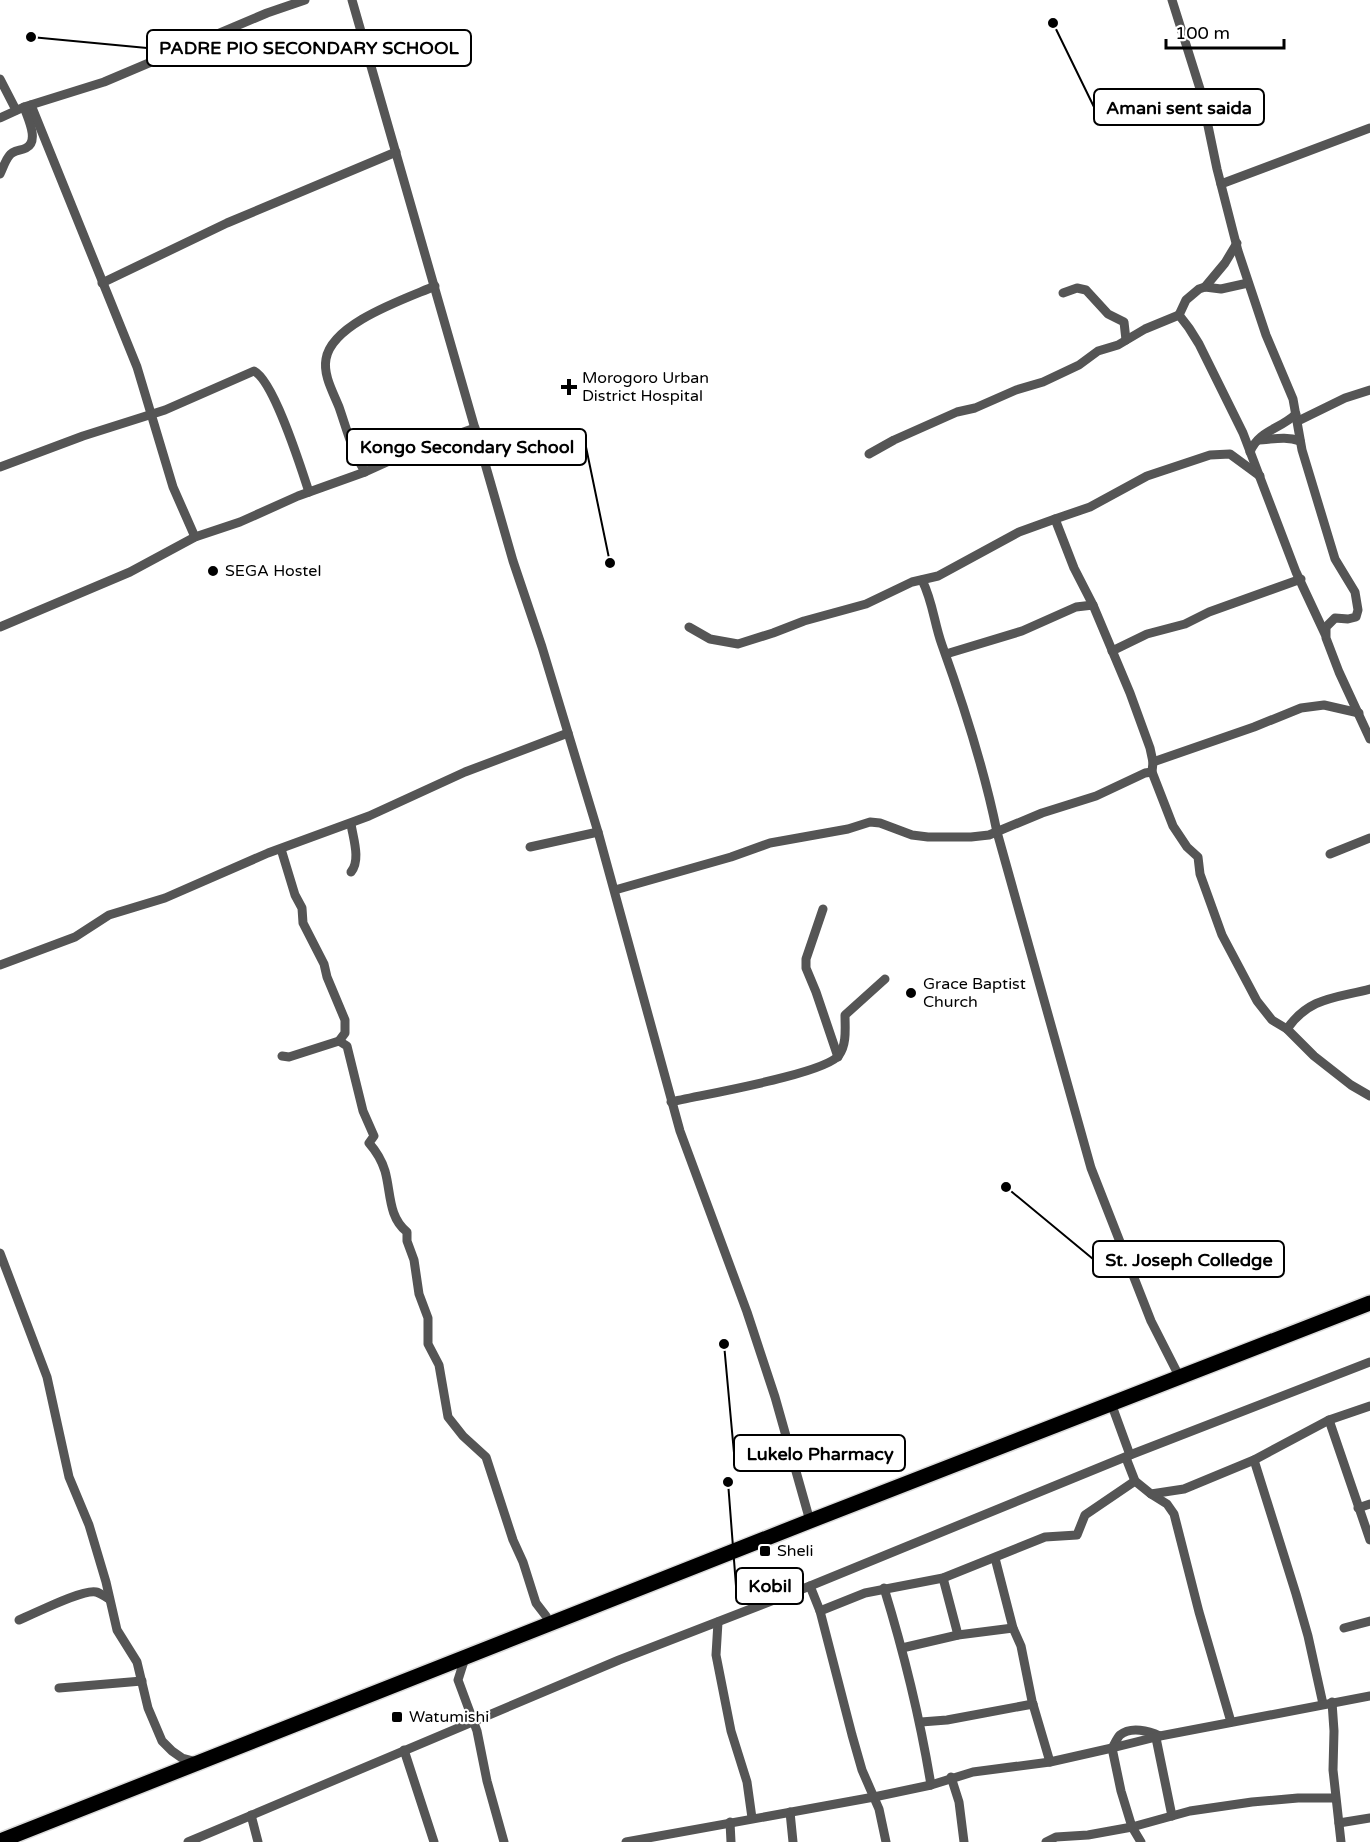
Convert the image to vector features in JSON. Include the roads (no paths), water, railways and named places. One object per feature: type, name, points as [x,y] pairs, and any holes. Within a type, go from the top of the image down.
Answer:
[{"type":"highway","points":[[0,1841],[1370,1303]]},
{"type":"street","points":[[0,118],[24,107],[104,82],[257,17],[305,0]]},
{"type":"street","points":[[352,0],[513,561],[615,890],[671,1102],[747,1312],[775,1397],[810,1521]]},
{"type":"street","points":[[1172,0],[1201,92],[1221,184],[1248,283],[1266,335],[1293,399],[1300,441],[1329,533],[1332,551],[1338,567],[1352,586],[1358,610],[1358,615],[1354,618],[1335,618],[1329,622],[1325,634]]},
{"type":"street","points":[[0,79],[24,107],[102,283],[137,367],[153,414],[173,487],[195,537]]},
{"type":"street","points":[[0,174],[12,153],[31,144],[32,133],[24,107]]},
{"type":"street","points":[[1221,184],[1370,128]]},
{"type":"street","points":[[102,283],[227,223],[396,152]]},
{"type":"street","points":[[869,454],[894,440],[957,412],[975,408],[1016,390],[1043,382],[1079,365],[1096,352],[1179,315],[1186,300],[1191,294],[1205,287],[1225,263],[1237,243]]},
{"type":"street","points":[[1205,287],[1221,289],[1248,283]]},
{"type":"street","points":[[365,472],[351,446],[330,386],[326,371],[326,357],[333,342],[347,330],[369,316],[435,286]]},
{"type":"street","points":[[1063,293],[1077,288],[1086,290],[1108,314],[1124,322],[1126,340]]},
{"type":"street","points":[[1179,315],[1199,344],[1243,433],[1296,572],[1370,739]]},
{"type":"street","points":[[0,466],[153,414],[254,371],[260,374],[287,431],[309,492]]},
{"type":"street","points":[[1250,452],[1256,440],[1297,417],[1370,390]]},
{"type":"street","points":[[0,627],[130,572],[195,537],[240,522],[309,492],[365,472],[418,448],[474,428]]},
{"type":"street","points":[[1256,440],[1277,437],[1300,441]]},
{"type":"street","points":[[689,627],[710,639],[738,644],[866,603],[922,579],[938,576],[1019,532],[1090,507],[1147,476],[1210,455],[1230,454],[1260,476]]},
{"type":"street","points":[[1055,519],[1074,568],[1093,605],[1130,693],[1153,762],[1152,772],[1173,826],[1188,848],[1198,857],[1200,874],[1208,899],[1229,951],[1257,1001],[1272,1020],[1287,1029],[1314,1056],[1351,1085],[1370,1096]]},
{"type":"street","points":[[922,579],[930,597],[942,645],[988,786],[997,832],[1092,1168],[1151,1321],[1180,1378]]},
{"type":"street","points":[[1112,651],[1147,634],[1185,624],[1209,612],[1301,579]]},
{"type":"street","points":[[946,654],[1022,631],[1076,607],[1093,605]]},
{"type":"street","points":[[1153,762],[1301,708],[1324,705],[1359,713]]},
{"type":"street","points":[[0,965],[75,937],[110,915],[165,898],[281,849],[351,824],[465,772],[568,733]]},
{"type":"street","points":[[615,890],[731,857],[770,843],[848,829],[870,822],[880,823],[912,836],[971,837],[997,832],[1042,813],[1096,796],[1152,772]]},
{"type":"street","points":[[351,824],[356,850],[354,868],[351,872]]},
{"type":"street","points":[[530,847],[598,832]]},
{"type":"street","points":[[1330,854],[1370,838]]},
{"type":"street","points":[[281,849],[295,895],[302,908],[303,923],[324,964],[345,1020],[345,1033],[339,1041],[289,1057],[282,1056]]},
{"type":"street","points":[[824,909],[806,959],[806,968],[838,1057]]},
{"type":"street","points":[[671,1102],[825,1066],[838,1057],[844,1046],[845,1015],[885,979]]},
{"type":"street","points":[[1287,1029],[1312,1005],[1328,998],[1370,989]]},
{"type":"street","points":[[339,1041],[347,1046],[353,1065],[363,1111],[375,1136],[369,1143],[385,1172],[392,1209],[400,1227],[407,1232],[419,1294],[428,1318],[428,1344],[439,1365],[448,1417],[486,1457],[536,1603],[546,1616]]},
{"type":"street","points":[[0,1253],[47,1377],[67,1469],[75,1494],[89,1524],[117,1630],[138,1662],[148,1708],[162,1741],[182,1758],[197,1762]]},
{"type":"street","points":[[188,1842],[619,1660],[1370,1362]]},
{"type":"street","points":[[1111,1403],[1135,1480],[1150,1494],[1167,1504],[1174,1514],[1202,1623],[1231,1722]]},
{"type":"street","points":[[1150,1494],[1184,1489],[1254,1460],[1329,1420],[1370,1406]]},
{"type":"street","points":[[1329,1420],[1370,1540]]},
{"type":"street","points":[[1254,1460],[1296,1594],[1334,1731],[1333,1770],[1341,1842]]},
{"type":"street","points":[[820,1611],[865,1593],[944,1578],[1045,1537],[1077,1535],[1085,1515],[1135,1480]]},
{"type":"street","points":[[1358,1508],[1370,1504]]},
{"type":"street","points":[[995,1558],[1013,1628],[1021,1646],[1033,1704],[1050,1762]]},
{"type":"street","points":[[944,1578],[958,1635]]},
{"type":"street","points":[[810,1586],[820,1611],[862,1770],[879,1809],[886,1842]]},
{"type":"street","points":[[884,1588],[921,1722],[931,1785]]},
{"type":"street","points":[[19,1620],[57,1603],[90,1592],[97,1592],[109,1599]]},
{"type":"street","points":[[1344,1628],[1370,1621]]},
{"type":"street","points":[[718,1622],[716,1655],[731,1731],[747,1782],[752,1818]]},
{"type":"street","points":[[902,1648],[958,1635],[1013,1628]]},
{"type":"street","points":[[465,1658],[458,1680],[474,1721],[504,1842]]},
{"type":"street","points":[[59,1688],[142,1681]]},
{"type":"street","points":[[1141,1842],[1132,1827],[1121,1791],[1112,1748],[1120,1735],[1132,1730],[1144,1731],[1158,1737],[1370,1696]]},
{"type":"street","points":[[921,1722],[947,1720],[1033,1704]]},
{"type":"street","points":[[1158,1737],[1172,1816]]},
{"type":"street","points":[[626,1842],[874,1797],[931,1785],[973,1772],[1050,1762],[1112,1748]]},
{"type":"street","points":[[404,1750],[434,1842]]},
{"type":"street","points":[[951,1777],[958,1802],[964,1842]]},
{"type":"street","points":[[1046,1842],[1056,1837],[1086,1838],[1172,1816],[1252,1802],[1335,1798]]},
{"type":"street","points":[[790,1812],[794,1842]]},
{"type":"street","points":[[251,1815],[258,1842]]},
{"type":"street","points":[[1339,1823],[1370,1818]]},
{"type":"street","points":[[730,1822],[731,1842]]},
{"type":"street","points":[[677,1833],[682,1842]]},
{"type":"place","name":"Amani sent saida","points":[[1053,23]]},
{"type":"place","name":"PADRE PIO SECONDARY SCHOOL","points":[[31,37]]},
{"type":"place","name":"Morogoro Urban District Hospital","points":[[569,387]]},
{"type":"place","name":"Kongo Secondary School","points":[[610,563]]},
{"type":"place","name":"SEGA Hostel","points":[[213,571]]},
{"type":"place","name":"Grace Baptist Church","points":[[911,993]]},
{"type":"place","name":"St. Joseph Colledge","points":[[1006,1187]]},
{"type":"place","name":"Lukelo Pharmacy","points":[[724,1344]]},
{"type":"place","name":"Kobil","points":[[728,1482]]},
{"type":"place","name":"Sheli","points":[[765,1551]]},
{"type":"place","name":"Watumishi","points":[[397,1717]]}]
